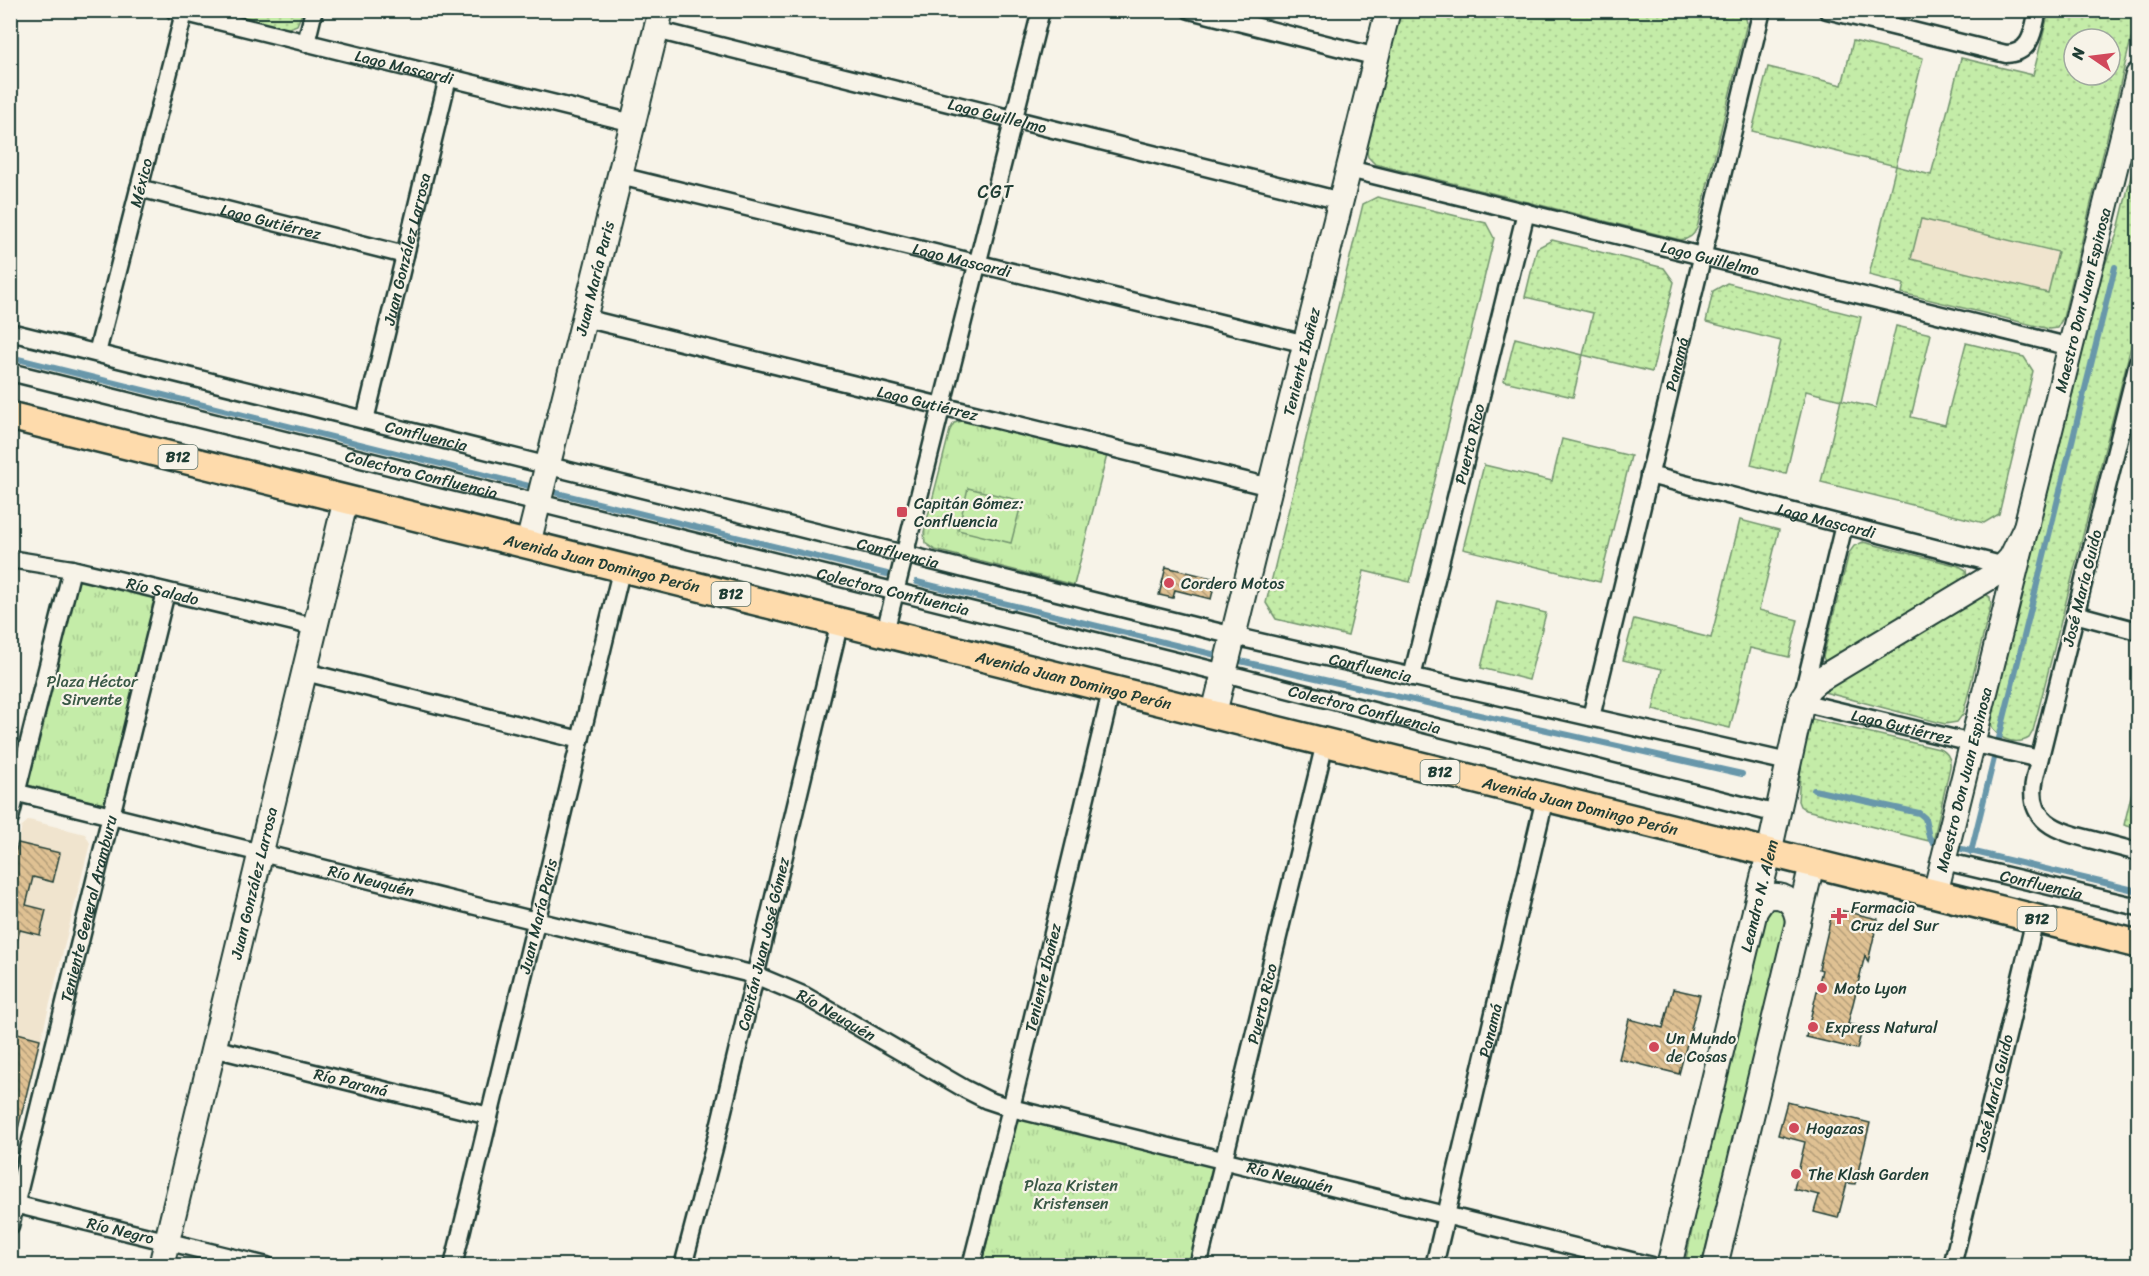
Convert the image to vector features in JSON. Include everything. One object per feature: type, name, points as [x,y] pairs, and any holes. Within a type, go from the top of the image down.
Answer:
[{"type":"main road","name":"Teniente Ibañez","points":[[1214,713],[1388,10]]},
{"type":"main road","name":"Juan María Paris","points":[[528,544],[659,20]]},
{"type":"main road","name":"Maestro Don Juan Espinosa","points":[[1935,894],[1980,745],[2027,525],[2139,75]]},
{"type":"main road","name":"Avenida Juan Domingo Perón","points":[[10,416],[2139,944]]},
{"type":"main road","name":"Juan González Larrosa","points":[[160,1266],[346,499]]},
{"type":"main road","name":"Maestro Don Juan Espinosa","points":[[1801,702],[1812,684],[1989,578],[2005,566],[2017,548],[2027,525]]},
{"type":"main road","name":"Leandro N. Alem","points":[[1669,1266],[1769,853],[1801,702]]},
{"type":"main road","points":[[1714,1266],[1812,864]]},
{"type":"main road","points":[[1755,911],[1764,898],[1778,896],[1790,901],[1797,914],[1798,922]]},
{"type":"street","points":[[306,43],[314,10]]},
{"type":"street","points":[[885,632],[1041,10]]},
{"type":"street","points":[[1190,10],[1377,57]]},
{"type":"street","name":"Panamá","points":[[1591,717],[1762,10]]},
{"type":"street","points":[[1827,10],[2014,54],[2021,51],[2031,38],[2038,10]]},
{"type":"street","name":"Lago Mascardi","points":[[179,12],[633,123]]},
{"type":"street","name":"México","points":[[97,353],[139,188],[179,12]]},
{"type":"street","name":"Lago Guillelmo","points":[[659,20],[1014,120],[1341,201]]},
{"type":"street","name":"Juan González Larrosa","points":[[365,420],[448,78]]},
{"type":"street","name":"Lago Guillelmo","points":[[1349,169],[2071,346]]},
{"type":"street","name":"Lago Mascardi","points":[[620,176],[1306,344]]},
{"type":"street","name":"Lago Gutiérrez","points":[[139,188],[405,255]]},
{"type":"street","name":"Puerto Rico","points":[[1412,677],[1526,212]]},
{"type":"street","name":"Lago Gutiérrez","points":[[584,318],[1270,487]]},
{"type":"street","name":"Confluencia","points":[[10,332],[1234,636],[1788,762]]},
{"type":"street","name":"José María Guido","points":[[2139,362],[2039,759],[2033,793],[2038,813],[2048,824],[2062,832],[2139,852]]},
{"type":"street","name":"Colectora Confluencia","points":[[10,372],[1224,673],[1778,814]]},
{"type":"street","name":"Lago Mascardi","points":[[1649,475],[2005,566]]},
{"type":"street","name":"Leandro N. Alem","points":[[1801,702],[1844,525]]},
{"type":"street","name":"Río Salado","points":[[10,559],[72,569],[315,627]]},
{"type":"street","name":"Juan María Paris","points":[[453,1266],[622,567]]},
{"type":"street","points":[[10,818],[14,792],[72,569]]},
{"type":"street","name":"Teniente General Aramburu","points":[[10,1226],[13,1203],[166,592]]},
{"type":"street","points":[[2075,614],[2139,631]]},
{"type":"street","name":"Capitán Juan José Gómez","points":[[683,1266],[840,621]]},
{"type":"street","points":[[304,672],[580,740]]},
{"type":"street","name":"Teniente Ibañez","points":[[970,1266],[1011,1108],[1112,688]]},
{"type":"street","name":"Lago Gutiérrez","points":[[1801,702],[2039,759]]},
{"type":"street","name":"Puerto Rico","points":[[1198,1266],[1325,743]]},
{"type":"street","name":"Río Neuquén","points":[[14,792],[755,975],[805,996],[964,1089],[1011,1108],[1652,1266]]},
{"type":"street","name":"Panamá","points":[[1434,1266],[1545,798]]},
{"type":"street","name":"Confluencia","points":[[1944,861],[2139,907]]},
{"type":"street","name":"José María Guido","points":[[1952,1266],[2036,919]]},
{"type":"street","name":"Río Paraná","points":[[213,1048],[489,1116]]},
{"type":"street","name":"Río Negro","points":[[13,1203],[267,1266]]},
{"type":"shaded area","points":[[1921,218],[2058,253],[2048,293],[1911,259]]},
{"type":"shaded area","points":[[29,820],[85,834],[90,843],[11,1159],[11,871],[22,826]]},
{"type":"green space","points":[[303,10],[297,25],[287,29],[211,11]]},
{"type":"green space","points":[[1744,10],[1747,23],[1697,228],[1686,239],[1677,239],[1375,164],[1368,157],[1366,147],[1401,11]]},
{"type":"green space","points":[[2049,11],[2138,11],[2122,76],[2122,27],[2062,27],[2062,87],[2119,87],[2063,318],[2057,328],[2049,329],[1902,293],[1904,284],[1869,275],[1896,166],[1931,175],[1961,58],[2033,75]],"holes":[[[1921,219],[2058,252],[2048,293],[1911,259]]]},
{"type":"green space","points":[[1853,41],[1923,58],[1896,166],[1752,131],[1768,67],[1842,85]]},
{"type":"green space","points":[[2138,147],[2138,319],[2033,731],[2029,738],[2023,741],[2010,741],[1999,736],[1991,720],[2092,298],[2117,234]]},
{"type":"green space","points":[[1377,197],[1486,223],[1494,238],[1410,582],[1364,571],[1348,636],[1276,619],[1266,603],[1363,204]]},
{"type":"green space","points":[[1552,240],[1664,268],[1674,282],[1652,372],[1583,355],[1593,313],[1525,297],[1537,248]]},
{"type":"green space","points":[[1727,283],[1861,317],[1842,400],[1876,408],[1896,326],[1931,334],[1911,417],[1945,425],[1966,343],[2024,357],[2033,371],[1999,514],[1984,523],[1821,482],[1841,400],[1806,391],[1786,474],[1751,465],[1781,341],[1706,322],[1713,291]]},
{"type":"green space","points":[[1515,338],[1583,355],[1573,397],[1504,381]]},
{"type":"green space","points":[[966,420],[1107,455],[1074,585],[935,550],[925,543],[924,532],[950,430],[954,423]]},
{"type":"green space","points":[[1562,439],[1631,456],[1600,582],[1463,549],[1484,465],[1552,481]]},
{"type":"green space","points":[[968,488],[1022,501],[1011,543],[958,530]]},
{"type":"green space","points":[[1740,520],[1779,530],[1759,610],[1798,620],[1789,657],[1750,648],[1730,728],[1653,710],[1662,669],[1623,660],[1634,619],[1711,638]]},
{"type":"green space","points":[[1863,542],[1959,566],[1966,570],[1967,578],[1825,662],[1823,657],[1849,553],[1854,546]]},
{"type":"green space","name":"Plaza Héctor Sirvente","points":[[76,575],[160,596],[109,806],[24,784]]},
{"type":"green space","points":[[1985,594],[1990,597],[1991,605],[1963,714],[1957,722],[1945,724],[1824,692],[1823,690]]},
{"type":"green space","points":[[1497,601],[1546,613],[1529,680],[1481,668]]},
{"type":"green space","points":[[1812,719],[1939,749],[1947,754],[1950,767],[1933,842],[1806,810],[1800,806],[1798,801],[1803,742]]},
{"type":"green space","points":[[2138,767],[2138,829],[2124,825]]},
{"type":"green space","points":[[1773,908],[1785,913],[1787,925],[1703,1258],[1698,1265],[1690,1265],[1686,1259],[1694,1221],[1694,1201],[1763,919]]},
{"type":"green space","name":"Plaza Kristen Kristensen","points":[[1020,1110],[1224,1160],[1197,1265],[981,1266]]},
{"type":"building","points":[[1166,567],[1216,579],[1211,599],[1175,590],[1173,598],[1159,595]]},
{"type":"building","points":[[18,843],[60,853],[53,882],[33,877],[26,905],[46,910],[40,935],[20,930],[16,945],[10,944],[10,871]]},
{"type":"building","points":[[1839,910],[1878,919],[1868,962],[1865,955],[1848,1024],[1863,1027],[1857,1049],[1806,1037],[1822,970],[1819,969],[1832,913]]},
{"type":"building","name":"Un Mundo de Cosas","points":[[1673,989],[1700,995],[1679,1074],[1619,1059],[1629,1019],[1663,1028]]},
{"type":"building","points":[[10,1031],[40,1039],[16,1137],[10,1136]]},
{"type":"building","points":[[1787,1102],[1870,1123],[1855,1184],[1847,1183],[1838,1218],[1814,1212],[1819,1195],[1794,1189],[1805,1142],[1778,1135]]},
{"type":"waterway","points":[[1971,852],[2115,267]]},
{"type":"waterway","points":[[10,357],[529,486]]},
{"type":"waterway","points":[[557,493],[887,574]]},
{"type":"waterway","points":[[917,582],[1216,655]]},
{"type":"waterway","points":[[1240,661],[1742,774]]},
{"type":"waterway","points":[[1814,790],[1919,813],[1925,818],[1929,837],[1933,842]]},
{"type":"waterway","points":[[1962,849],[2138,891]]},
{"type":"place","name":"Capitán Gómez: Confluencia","points":[[902,512]]},
{"type":"place","name":"Cordero Motos","points":[[1169,583]]},
{"type":"place","name":"Farmacia Cruz del Sur","points":[[1839,916]]},
{"type":"place","name":"Moto Lyon","points":[[1822,988]]},
{"type":"place","name":"Express Natural","points":[[1813,1027]]},
{"type":"place","name":"Un Mundo de Cosas","points":[[1654,1047]]},
{"type":"place","name":"Hogazas","points":[[1794,1128]]},
{"type":"place","name":"The Klash Garden","points":[[1796,1174]]},
{"type":"district","name":"CGT","points":[[996,192]]}]
